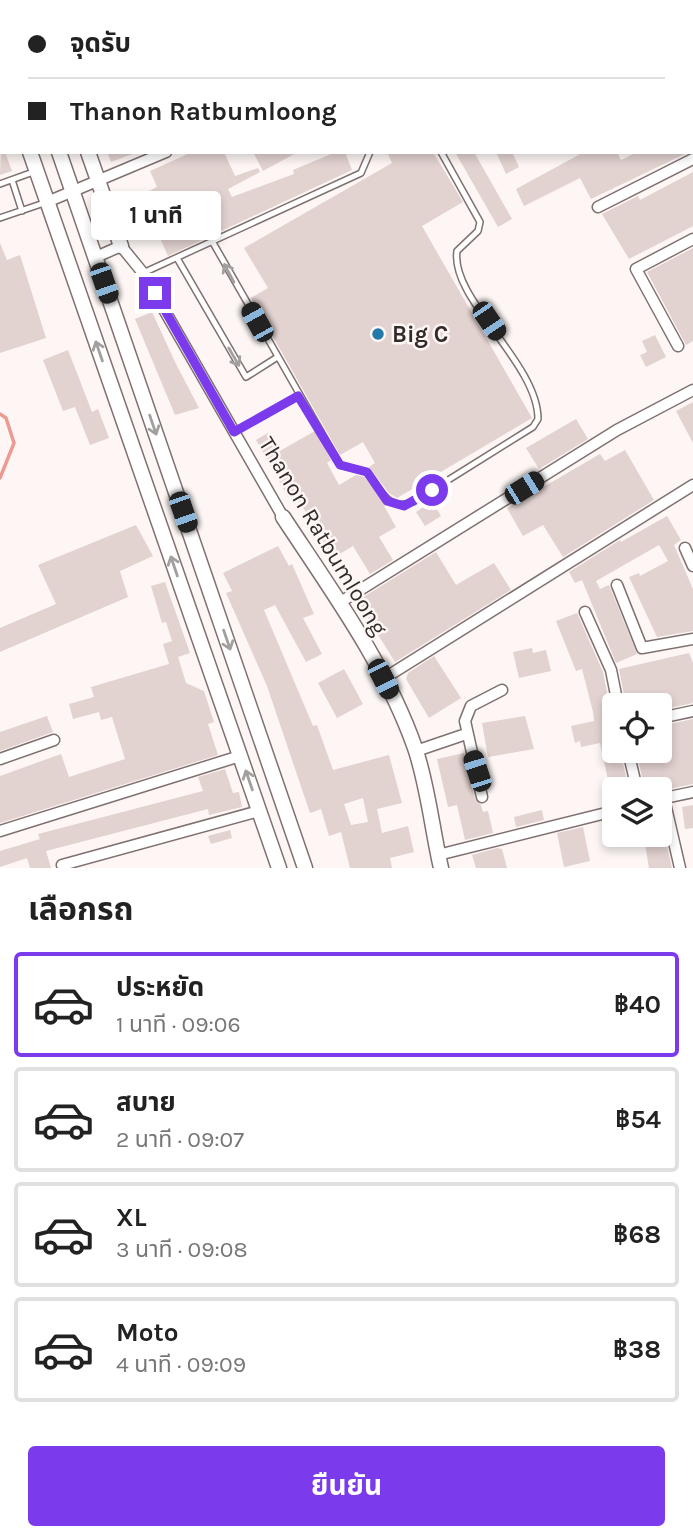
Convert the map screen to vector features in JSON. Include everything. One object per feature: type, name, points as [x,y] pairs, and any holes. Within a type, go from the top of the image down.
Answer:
[{"type":"main road","points":[[31,154],[279,868]]},
{"type":"main road","points":[[60,154],[305,868]]},
{"type":"main road","points":[[89,154],[121,246]]},
{"type":"main road","name":"Thanon Ratbumloong","points":[[283,517],[339,603],[383,679],[416,751],[440,861]]},
{"type":"street","points":[[47,202],[161,154]]},
{"type":"street","points":[[598,207],[693,159]]},
{"type":"street","points":[[678,346],[636,269],[693,239]]},
{"type":"street","points":[[96,257],[121,246]]},
{"type":"street","name":"Thanon Ratbumloong","points":[[121,246],[143,273],[283,517]]},
{"type":"street","points":[[339,603],[617,430],[693,390]]},
{"type":"street","points":[[383,679],[693,485]]},
{"type":"street","points":[[685,548],[693,566]]},
{"type":"street","points":[[617,585],[642,648],[693,639]]},
{"type":"street","points":[[585,612],[611,670],[616,693]]},
{"type":"street","points":[[482,797],[465,721],[471,706],[502,690]]},
{"type":"street","points":[[672,715],[693,710]]},
{"type":"street","points":[[416,751],[466,734]]},
{"type":"street","points":[[0,758],[54,740]]},
{"type":"street","points":[[0,831],[240,756]]},
{"type":"street","points":[[672,797],[693,792]]},
{"type":"street","points":[[62,864],[259,811]]},
{"type":"street","points":[[440,861],[602,814]]},
{"type":"street","points":[[672,837],[680,868]]},
{"type":"lane","points":[[143,273],[361,173],[369,154]]},
{"type":"lane","points":[[212,241],[276,358],[340,465],[367,472],[387,501],[404,506],[533,427],[538,419],[533,396],[518,366],[459,271],[457,251],[478,231],[480,222],[442,154]]},
{"type":"lane","points":[[0,184],[36,171]]},
{"type":"lane","points":[[12,180],[22,211]]},
{"type":"lane","points":[[0,218],[47,202]]},
{"type":"lane","points":[[177,258],[246,377],[276,358]]},
{"type":"lane","points":[[234,432],[298,396]]},
{"type":"building","points":[[1,154],[6,154],[12,171],[0,175]]},
{"type":"building","points":[[108,154],[132,154],[111,162]]},
{"type":"building","points":[[188,154],[225,154],[235,176],[258,168],[260,172],[228,189],[232,197],[294,174],[293,170],[331,154],[346,154],[352,170],[168,256],[141,195],[157,187],[150,171]]},
{"type":"building","points":[[254,154],[294,154],[263,171]]},
{"type":"building","points":[[388,154],[434,154],[463,202],[422,226],[532,418],[397,498],[389,493],[369,467],[375,463],[363,442],[340,455],[251,298],[268,288],[244,248],[392,163]]},
{"type":"building","points":[[456,154],[475,154],[512,219],[498,227]]},
{"type":"building","points":[[497,154],[513,154],[519,167],[506,174]]},
{"type":"building","points":[[580,154],[618,154],[621,160],[633,154],[685,154],[591,199],[580,178],[524,206],[516,189]]},
{"type":"building","points":[[693,172],[693,226],[629,259],[602,214],[638,196],[640,200]]},
{"type":"building","points":[[0,243],[7,260],[20,255],[46,338],[0,353]]},
{"type":"building","points":[[693,248],[693,341],[686,345],[647,272]]},
{"type":"building","points":[[152,312],[199,408],[175,415],[135,319]]},
{"type":"building","points":[[655,335],[666,357],[646,367],[640,355],[647,352],[642,341]]},
{"type":"building","points":[[68,350],[92,412],[98,409],[109,438],[90,445],[75,407],[63,411],[43,360]]},
{"type":"building","points":[[693,402],[693,443],[676,411]]},
{"type":"building","points":[[576,419],[588,439],[539,469],[526,448]]},
{"type":"building","points":[[315,431],[331,460],[327,463],[339,485],[356,475],[364,477],[387,505],[384,506],[396,527],[379,537],[393,560],[370,574],[353,546],[333,558],[295,494],[288,497],[256,440],[268,433],[278,452]]},
{"type":"building","points":[[625,450],[654,500],[563,557],[543,525],[523,536],[507,508],[600,454],[605,461]]},
{"type":"building","points":[[432,501],[441,516],[425,526],[416,512]]},
{"type":"building","points":[[667,516],[681,540],[674,545],[693,589],[693,631],[657,637],[629,577],[639,573],[640,576],[668,561],[659,545],[596,581],[600,589],[609,585],[637,654],[616,663],[582,580],[575,583],[569,572],[620,540],[621,542]]},
{"type":"building","points":[[136,525],[153,556],[120,571],[128,597],[0,652],[0,628],[56,604],[38,565]]},
{"type":"building","points":[[278,546],[289,566],[292,564],[314,614],[303,618],[322,654],[306,662],[275,605],[264,610],[313,726],[317,725],[333,770],[389,755],[402,803],[377,809],[382,833],[408,826],[414,852],[390,858],[392,868],[350,868],[341,832],[329,836],[321,809],[310,813],[267,686],[226,593],[232,591],[223,573]],"holes":[[[363,798],[368,822],[351,825],[344,804]]]},
{"type":"building","points":[[436,552],[456,585],[494,563],[511,590],[395,662],[357,601]]},
{"type":"building","points":[[165,582],[190,653],[178,657],[186,683],[204,691],[214,722],[208,724],[218,755],[0,823],[0,776],[61,754],[69,777],[125,759],[112,717],[101,720],[99,712],[73,719],[69,704],[94,697],[91,687],[169,664],[163,644],[172,641],[166,622],[162,623],[151,586]]},
{"type":"building","points":[[577,613],[603,672],[607,693],[602,693],[602,752],[600,743],[581,747],[580,741],[575,743],[571,726],[594,721],[593,712],[582,669],[576,671],[556,621]]},
{"type":"building","points":[[532,648],[533,653],[546,650],[551,671],[519,678],[513,652]]},
{"type":"building","points":[[689,653],[693,663],[693,703],[672,707],[672,693],[624,693],[619,669]]},
{"type":"building","points":[[434,656],[461,698],[429,718],[406,679],[408,673]]},
{"type":"building","points":[[344,669],[363,704],[337,718],[318,683]]},
{"type":"building","points":[[47,716],[53,732],[0,751],[0,732]]},
{"type":"building","points":[[525,716],[534,749],[488,757],[482,723]]},
{"type":"building","points":[[693,719],[693,784],[672,788],[672,777],[642,777],[639,763],[672,763],[672,723]]},
{"type":"building","points":[[464,753],[475,799],[483,812],[488,811],[493,833],[465,840],[457,805],[448,807],[437,759]]},
{"type":"building","points":[[604,763],[623,763],[626,777],[607,777]]},
{"type":"building","points":[[225,769],[233,793],[239,792],[242,807],[209,815],[208,809],[46,851],[51,868],[30,868],[27,858],[0,867],[0,851],[40,839],[38,834],[203,791],[198,777]]},
{"type":"building","points":[[693,805],[693,828],[685,829],[682,807]]},
{"type":"building","points":[[542,810],[544,820],[516,827],[514,817]]},
{"type":"building","points":[[583,827],[590,861],[564,867],[557,833]]},
{"type":"building","points":[[230,830],[232,838],[211,844],[208,836]]},
{"type":"building","points":[[646,847],[667,847],[672,868],[649,868]]},
{"type":"building","points":[[502,849],[507,868],[476,868],[472,855]]},
{"type":"waterway","points":[[0,414],[6,418],[14,443],[0,478]]},
{"type":"place","name":"Big C","points":[[378,334]]},
{"type":"route","points":[[155,293],[203,373],[234,432],[298,396],[327,449],[340,465],[367,472],[387,501],[404,506],[432,490]]}]
